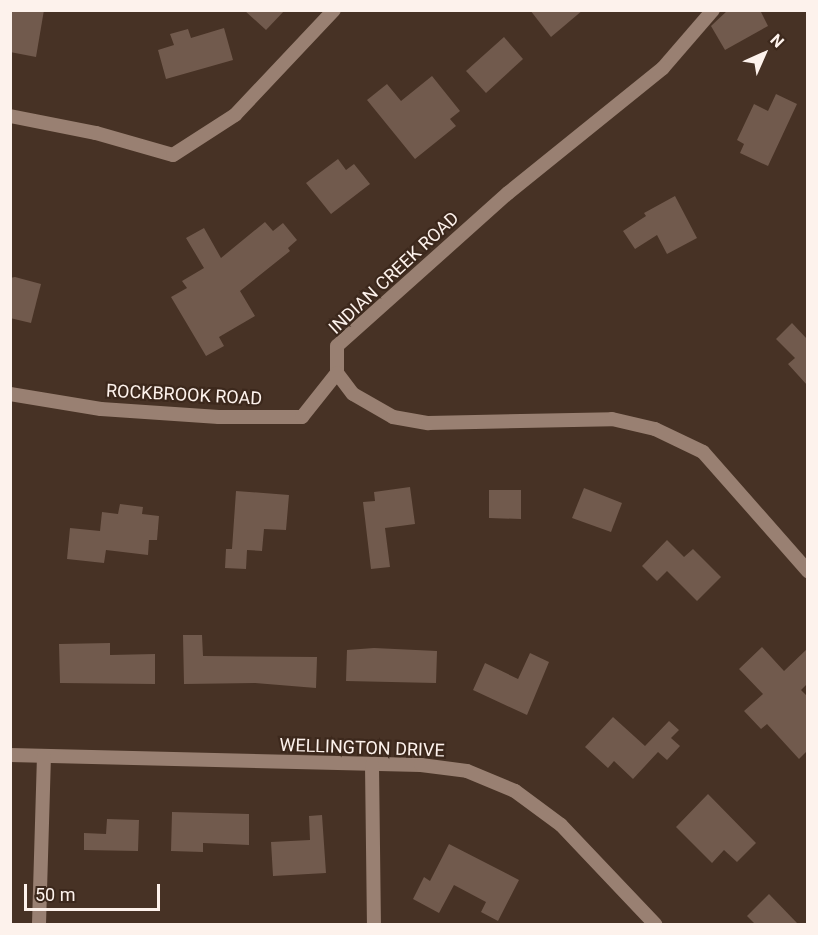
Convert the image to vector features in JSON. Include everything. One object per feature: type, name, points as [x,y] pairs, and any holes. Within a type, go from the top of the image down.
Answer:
[{"type":"street","points":[[10,116],[96,133],[173,155],[235,115],[334,10]]},
{"type":"street","name":"INDIAN CREEK ROAD","points":[[337,373],[338,346],[508,193],[663,68],[713,10]]},
{"type":"street","points":[[337,373],[353,394],[393,417],[428,423],[590,419],[655,429],[703,452],[807,571]]},
{"type":"street","name":"ROCKBROOK ROAD","points":[[10,394],[101,409],[219,417],[302,417],[337,373]]},
{"type":"street","name":"WELLINGTON DRIVE","points":[[10,755],[421,765],[467,771],[515,791],[561,825],[655,924]]},
{"type":"street","points":[[39,924],[44,756]]},
{"type":"street","points":[[372,765],[374,924]]},
{"type":"building","points":[[10,10],[44,10],[36,57],[10,52]]},
{"type":"building","points":[[244,10],[285,10],[266,30]]},
{"type":"building","points":[[530,10],[583,10],[551,37]]},
{"type":"building","points":[[728,10],[760,10],[768,26],[725,50],[711,26]]},
{"type":"building","points":[[224,28],[233,60],[166,79],[158,50],[174,45],[170,34],[188,29],[191,38]]},
{"type":"building","points":[[504,37],[523,59],[486,93],[466,71]]},
{"type":"building","points":[[432,76],[460,111],[450,119],[456,126],[415,159],[367,100],[387,84],[401,101]]},
{"type":"building","points":[[776,94],[797,104],[768,166],[740,153],[744,144],[737,140],[754,104],[768,111]]},
{"type":"building","points":[[338,159],[346,170],[354,164],[370,184],[331,214],[306,183]]},
{"type":"building","points":[[675,196],[697,238],[667,254],[657,235],[635,249],[623,231],[646,216],[644,213]]},
{"type":"building","points":[[265,222],[273,231],[283,223],[297,240],[288,248],[290,251],[240,291],[255,316],[219,337],[224,346],[206,356],[171,297],[187,288],[182,281],[204,268],[186,238],[204,228],[221,258]]},
{"type":"building","points":[[15,277],[41,284],[31,323],[10,318],[10,278]]},
{"type":"building","points":[[792,323],[807,339],[807,385],[788,364],[795,358],[776,339]]},
{"type":"building","points":[[410,487],[415,524],[385,528],[390,567],[371,569],[363,502],[375,501],[374,492]]},
{"type":"building","points":[[584,488],[622,503],[611,532],[572,518]]},
{"type":"building","points":[[489,490],[521,490],[521,519],[489,518]]},
{"type":"building","points":[[236,491],[289,495],[286,530],[264,529],[262,551],[247,550],[246,569],[225,568],[226,549],[232,549]]},
{"type":"building","points":[[120,504],[143,507],[142,514],[159,516],[157,540],[149,540],[148,555],[106,550],[104,563],[67,559],[70,528],[100,531],[102,512],[118,514]]},
{"type":"building","points":[[667,540],[684,557],[693,549],[721,577],[697,601],[667,571],[657,581],[642,566]]},
{"type":"building","points":[[183,635],[202,635],[203,656],[317,657],[316,688],[255,683],[184,684]]},
{"type":"building","points":[[110,643],[110,655],[155,654],[155,684],[60,683],[59,644]]},
{"type":"building","points":[[762,647],[784,671],[807,649],[807,684],[801,690],[807,696],[807,751],[799,759],[767,724],[761,729],[744,711],[763,694],[739,669]]},
{"type":"building","points":[[374,648],[437,651],[436,683],[346,681],[347,650]]},
{"type":"building","points":[[530,653],[549,662],[527,715],[473,690],[485,663],[518,679]]},
{"type":"building","points":[[613,717],[645,746],[669,721],[679,730],[671,738],[680,746],[667,760],[658,752],[633,779],[614,761],[608,768],[585,747]]},
{"type":"building","points":[[708,794],[756,843],[737,862],[724,850],[712,863],[676,827]]},
{"type":"building","points":[[172,812],[249,814],[249,845],[203,843],[203,852],[171,851]]},
{"type":"building","points":[[322,815],[326,873],[273,876],[271,842],[310,840],[309,816]]},
{"type":"building","points":[[107,819],[139,820],[138,851],[84,850],[84,833],[106,834]]},
{"type":"building","points":[[449,844],[519,880],[498,921],[481,912],[486,902],[454,885],[439,913],[413,899],[424,877],[430,881]]},
{"type":"building","points":[[769,894],[798,924],[755,924],[747,916]]}]
